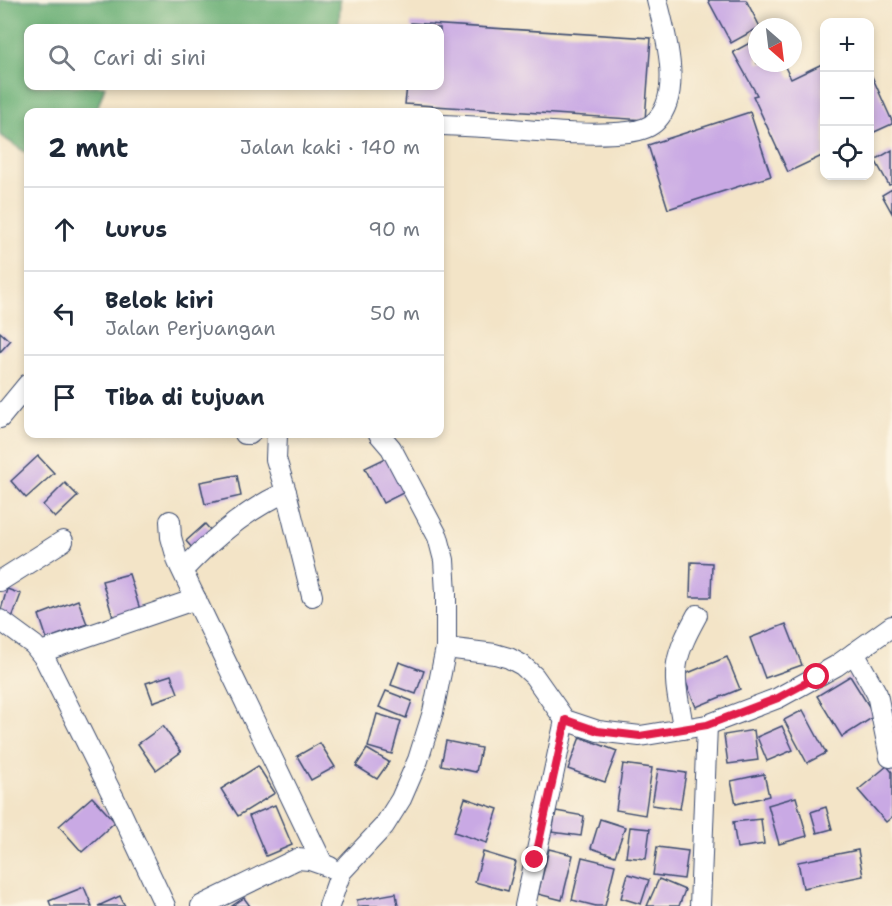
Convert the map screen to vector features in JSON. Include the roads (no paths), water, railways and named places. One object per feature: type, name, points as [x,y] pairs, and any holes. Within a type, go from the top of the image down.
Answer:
[{"type":"street","points":[[444,124],[561,133],[629,132],[646,128],[657,120],[669,98],[671,80],[666,38],[657,0]]},
{"type":"street","points":[[0,418],[24,389]]},
{"type":"street","points":[[277,438],[276,459],[312,596]]},
{"type":"street","points":[[332,868],[384,826],[401,800],[418,760],[433,712],[446,648],[444,560],[438,537],[392,448],[383,438]]},
{"type":"street","points":[[183,570],[216,537],[267,500],[286,492]]},
{"type":"street","points":[[170,521],[171,537],[196,599],[332,868],[329,906]]},
{"type":"street","points":[[0,581],[63,541]]},
{"type":"street","points":[[41,652],[196,599]]},
{"type":"street","points":[[683,729],[676,682],[676,664],[682,645],[697,615]]},
{"type":"street","points":[[0,620],[41,652],[115,799],[165,906]]},
{"type":"street","points":[[446,648],[495,654],[516,662],[534,676],[566,720],[598,731],[640,736],[707,725],[778,698],[836,666],[892,626]]},
{"type":"street","points":[[854,653],[877,694],[890,757]]},
{"type":"street","points":[[525,906],[566,720]]},
{"type":"street","points":[[700,906],[707,725]]},
{"type":"street","points":[[201,906],[291,861],[304,859],[332,868]]}]
